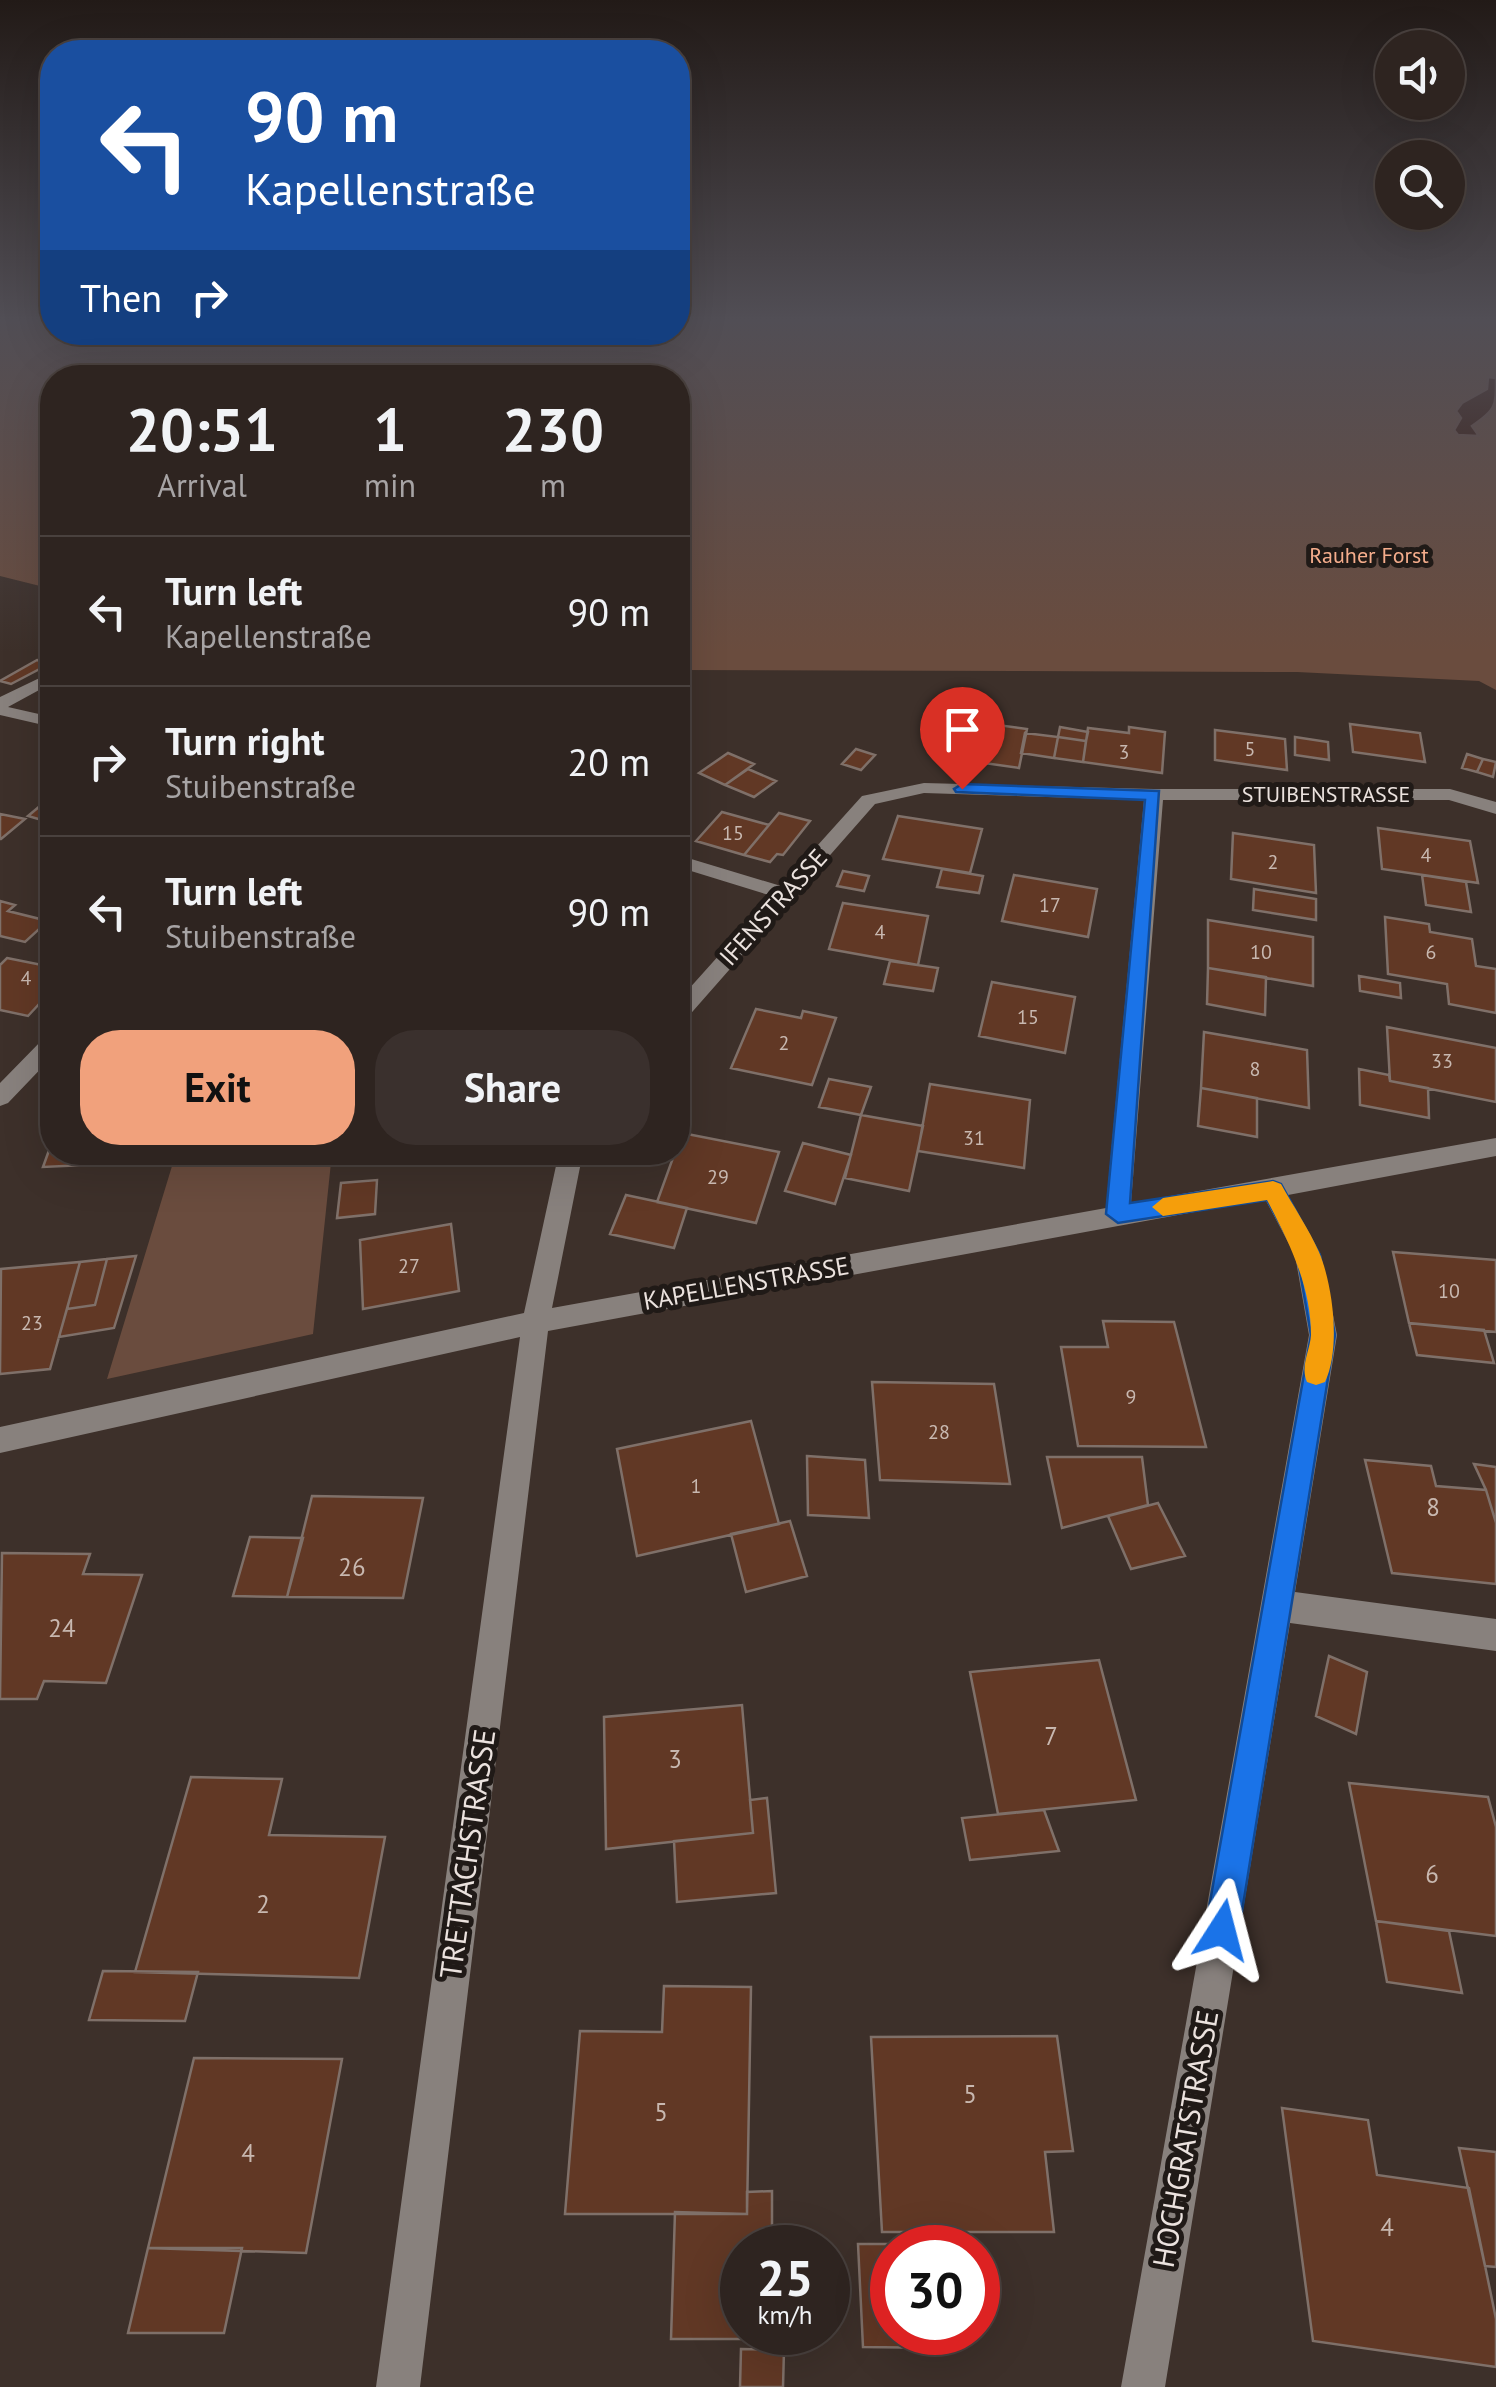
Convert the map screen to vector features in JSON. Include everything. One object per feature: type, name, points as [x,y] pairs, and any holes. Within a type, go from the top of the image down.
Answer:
[{"type":"street","points":[[0,707],[40,685]]},
{"type":"street","points":[[0,707],[40,719]]},
{"type":"street","name":"STUIBENSTRASSE","points":[[869,800],[924,788],[1154,795],[1450,794],[1496,808]]},
{"type":"street","points":[[1118,1214],[1154,795]]},
{"type":"street","name":"IFENSTRASSE","points":[[690,1000],[869,800]]},
{"type":"street","points":[[690,866],[783,893]]},
{"type":"street","points":[[0,1097],[40,1056]]},
{"type":"street","name":"KAPELLENSTRASSE","points":[[0,1440],[536,1322],[1118,1214],[1273,1190],[1496,1146]]},
{"type":"street","points":[[536,1322],[568,1165]]},
{"type":"street","name":"HOCHGRATSTRASSE","points":[[1144,2387],[1323,1335],[1308,1255],[1273,1190]]},
{"type":"street","name":"TRETTACHSTRASSE","points":[[398,2387],[536,1322]]},
{"type":"street","points":[[1277,1605],[1496,1636]]},
{"type":"green space","name":"Rauher Forst","points":[[0,428],[40,428],[40,586],[0,576]]},
{"type":"green space","name":"Rauher Forst","points":[[690,428],[1496,428],[1496,690],[1479,681],[1297,672],[690,670]]},
{"type":"green space","points":[[172,1165],[331,1165],[313,1334],[107,1379]]},
{"type":"shaded area","points":[[1474,428],[1479,436],[1458,435],[1454,430]]},
{"type":"building","points":[[40,661],[40,669],[11,684],[0,681]]},
{"type":"building","points":[[945,718],[1027,729],[1019,768],[935,756]]},
{"type":"building","points":[[1350,724],[1420,733],[1425,762],[1353,752]]},
{"type":"building","points":[[1060,727],[1088,732],[1086,741],[1058,737]]},
{"type":"building","points":[[1129,727],[1165,732],[1162,773],[1083,762],[1088,728],[1129,733]]},
{"type":"building","points":[[1215,730],[1285,739],[1287,770],[1215,760]]},
{"type":"building","points":[[1025,733],[1058,737],[1054,758],[1021,753]]},
{"type":"building","points":[[1058,737],[1086,741],[1083,762],[1054,758]]},
{"type":"building","points":[[1295,737],[1328,742],[1329,760],[1295,755]]},
{"type":"building","points":[[856,749],[875,755],[861,770],[842,764]]},
{"type":"building","points":[[728,753],[754,764],[725,785],[699,773]]},
{"type":"building","points":[[1467,754],[1483,759],[1477,772],[1462,768]]},
{"type":"building","points":[[1483,759],[1496,762],[1493,777],[1477,772]]},
{"type":"building","points":[[748,769],[776,781],[754,797],[725,785]]},
{"type":"building","points":[[40,806],[40,820],[28,816]]},
{"type":"building","points":[[722,812],[769,825],[744,855],[696,841]]},
{"type":"building","points":[[779,813],[810,821],[783,855],[777,854],[770,862],[744,855]]},
{"type":"building","points":[[0,814],[25,819],[0,839]]},
{"type":"building","points":[[898,816],[982,829],[970,873],[883,859]]},
{"type":"building","points":[[1378,828],[1470,841],[1478,883],[1382,869]]},
{"type":"building","points":[[1233,833],[1314,845],[1316,893],[1231,879]]},
{"type":"building","points":[[942,869],[983,876],[979,893],[937,887]]},
{"type":"building","points":[[843,871],[869,876],[864,891],[837,886]]},
{"type":"building","points":[[1014,875],[1097,889],[1088,937],[1002,921]]},
{"type":"building","points":[[1422,875],[1466,882],[1471,912],[1426,905]]},
{"type":"building","points":[[1254,889],[1316,899],[1316,920],[1253,910]]},
{"type":"building","points":[[0,901],[15,905],[8,911],[40,919],[40,928],[25,942],[0,936]]},
{"type":"building","points":[[843,903],[928,916],[918,965],[829,949]]},
{"type":"building","points":[[1385,917],[1429,924],[1430,932],[1472,939],[1476,966],[1496,969],[1496,1013],[1449,1004],[1447,984],[1388,974]]},
{"type":"building","points":[[1208,920],[1313,937],[1313,986],[1208,968]]},
{"type":"building","points":[[7,958],[40,965],[40,1003],[28,1016],[0,1010],[0,965]]},
{"type":"building","points":[[890,961],[938,968],[933,991],[884,984]]},
{"type":"building","points":[[1208,968],[1266,977],[1265,1015],[1207,1004]]},
{"type":"building","points":[[1359,976],[1400,983],[1401,998],[1360,991]]},
{"type":"building","points":[[992,982],[1075,997],[1065,1053],[979,1036]]},
{"type":"building","points":[[756,1009],[801,1018],[803,1011],[836,1018],[812,1085],[731,1068]]},
{"type":"building","points":[[1387,1027],[1496,1048],[1496,1102],[1390,1081]]},
{"type":"building","points":[[1204,1032],[1307,1050],[1309,1108],[1201,1088]]},
{"type":"building","points":[[1359,1069],[1389,1075],[1390,1081],[1428,1088],[1429,1118],[1360,1105]]},
{"type":"building","points":[[829,1079],[871,1087],[861,1115],[819,1107]]},
{"type":"building","points":[[930,1084],[1030,1100],[1024,1168],[918,1151]]},
{"type":"building","points":[[1201,1088],[1257,1098],[1257,1137],[1198,1126]]},
{"type":"building","points":[[861,1115],[923,1126],[909,1191],[845,1178]]},
{"type":"building","points":[[690,1135],[779,1152],[756,1223],[657,1202],[670,1165],[690,1165]]},
{"type":"building","points":[[803,1143],[851,1155],[835,1204],[785,1191]]},
{"type":"building","points":[[377,1180],[375,1214],[337,1218],[341,1183]]},
{"type":"building","points":[[626,1195],[687,1208],[674,1248],[610,1234]]},
{"type":"building","points":[[451,1224],[459,1291],[363,1309],[360,1240]]},
{"type":"building","points":[[1393,1252],[1496,1260],[1496,1332],[1409,1323]]},
{"type":"building","points":[[136,1256],[114,1328],[59,1337],[67,1309],[95,1305],[107,1259]]},
{"type":"building","points":[[107,1259],[95,1305],[67,1309],[80,1262]]},
{"type":"building","points":[[80,1262],[50,1369],[0,1374],[1,1269]]},
{"type":"building","points":[[1103,1321],[1174,1322],[1206,1447],[1078,1446],[1061,1347],[1108,1347]]},
{"type":"building","points":[[1409,1323],[1484,1330],[1494,1363],[1417,1355]]},
{"type":"building","points":[[872,1382],[994,1384],[1010,1484],[880,1480]]},
{"type":"building","points":[[751,1421],[779,1524],[637,1556],[617,1449]]},
{"type":"building","points":[[807,1456],[865,1460],[869,1518],[808,1515]]},
{"type":"building","points":[[1047,1457],[1142,1457],[1148,1505],[1062,1528]]},
{"type":"building","points":[[1365,1460],[1431,1466],[1436,1486],[1486,1490],[1496,1523],[1496,1584],[1392,1573]]},
{"type":"building","points":[[1474,1464],[1496,1467],[1496,1523],[1486,1490]]},
{"type":"building","points":[[312,1496],[423,1498],[403,1598],[287,1597]]},
{"type":"building","points":[[1158,1503],[1185,1556],[1131,1569],[1108,1516]]},
{"type":"building","points":[[790,1521],[807,1576],[746,1592],[731,1534]]},
{"type":"building","points":[[250,1537],[303,1538],[287,1597],[233,1596]]},
{"type":"building","points":[[2,1553],[90,1554],[83,1574],[142,1575],[106,1683],[44,1681],[37,1699],[0,1699]]},
{"type":"building","points":[[1329,1656],[1367,1672],[1356,1734],[1316,1716]]},
{"type":"building","points":[[1099,1660],[1136,1800],[998,1814],[970,1672]]},
{"type":"building","points":[[742,1705],[753,1833],[606,1849],[604,1717]]},
{"type":"building","points":[[191,1777],[282,1779],[269,1835],[385,1837],[359,1978],[135,1972]]},
{"type":"building","points":[[1349,1783],[1488,1797],[1496,1827],[1496,1936],[1376,1921]]},
{"type":"building","points":[[767,1798],[776,1893],[677,1902],[674,1841],[753,1833],[750,1800]]},
{"type":"building","points":[[1044,1810],[1059,1851],[970,1860],[962,1818]]},
{"type":"building","points":[[1376,1921],[1449,1931],[1462,1993],[1387,1982]]},
{"type":"building","points":[[103,1971],[198,1972],[185,2021],[89,2020]]},
{"type":"building","points":[[664,1986],[751,1987],[747,2214],[565,2214],[580,2031],[662,2032]]},
{"type":"building","points":[[1057,2036],[1073,2151],[1045,2152],[1054,2232],[1000,2232],[1000,2225],[882,2225],[871,2037]]},
{"type":"building","points":[[194,2058],[342,2059],[306,2253],[148,2248]]},
{"type":"building","points":[[1282,2108],[1368,2120],[1377,2175],[1469,2188],[1496,2319],[1496,2367],[1313,2341]]},
{"type":"building","points":[[1459,2148],[1496,2152],[1496,2267],[1485,2266]]},
{"type":"building","points":[[772,2191],[772,2225],[720,2225],[720,2339],[671,2339],[675,2212],[747,2214],[747,2192]]},
{"type":"building","points":[[858,2244],[870,2244],[870,2347],[863,2347]]},
{"type":"building","points":[[148,2248],[242,2248],[224,2333],[128,2333]]},
{"type":"building","points":[[741,2355],[784,2355],[783,2387],[740,2387]]},
{"type":"slow traffic","points":[[1163,1207],[1273,1190],[1308,1255],[1323,1335],[1316,1374]]},
{"type":"route","points":[[962,789],[1154,795],[1118,1214],[1273,1190],[1308,1255],[1323,1335],[1222,1930]]}]
